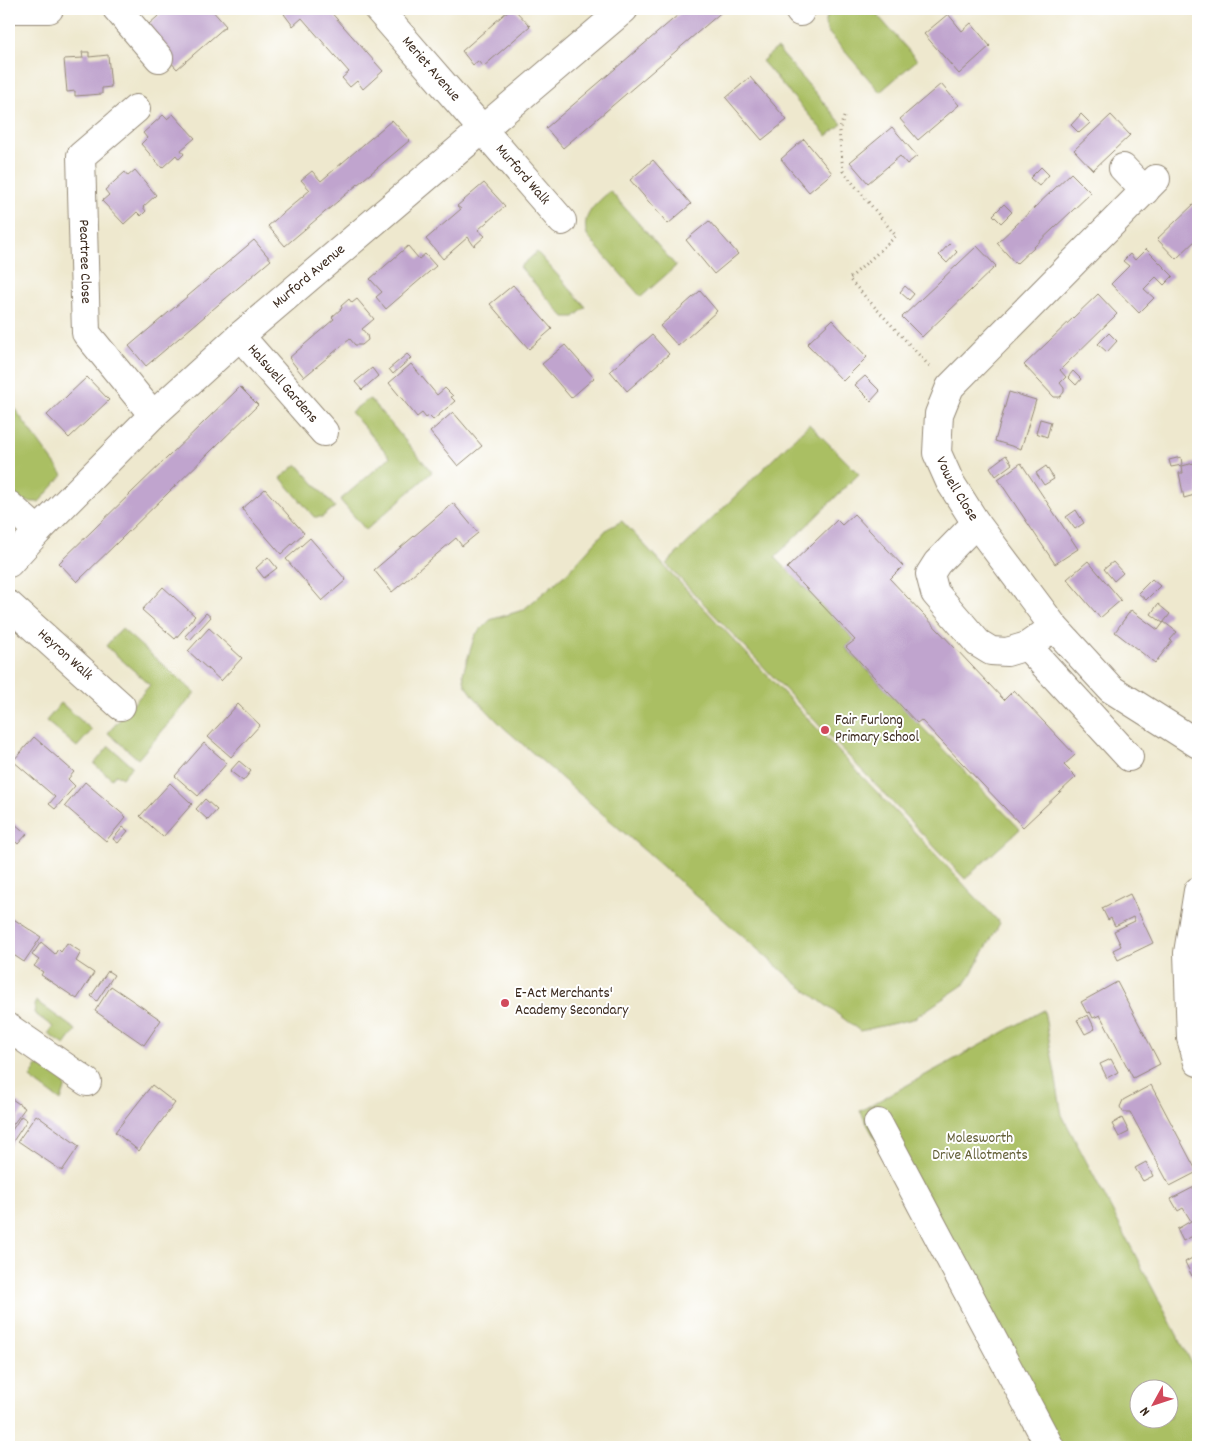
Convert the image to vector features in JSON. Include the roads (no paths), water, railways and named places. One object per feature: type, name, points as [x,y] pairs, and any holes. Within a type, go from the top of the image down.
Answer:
[{"type":"street","points":[[9,9],[49,9]]},
{"type":"street","points":[[117,9],[159,58]]},
{"type":"street","name":"Meriet Avenue","points":[[378,9],[483,130]]},
{"type":"street","name":"Murford Avenue","points":[[9,563],[38,531],[153,415],[240,336],[624,9]]},
{"type":"street","name":"Peartree Close","points":[[136,109],[81,156],[86,333],[153,415]]},
{"type":"street","name":"Murford Walk","points":[[483,130],[562,221]]},
{"type":"street","name":"Vowell Close","points":[[1123,168],[1151,185],[950,387],[939,414],[937,453],[950,482],[976,523],[1054,627],[1111,689],[1198,744]]},
{"type":"street","name":"Halswell Gardens","points":[[240,336],[324,432]]},
{"type":"street","points":[[9,505],[38,531]]},
{"type":"street","points":[[976,523],[937,563],[930,574],[936,593],[978,643],[991,651],[1008,652],[1027,646],[1054,627]]},
{"type":"street","name":"Heyron Walk","points":[[9,605],[121,706]]},
{"type":"street","points":[[1027,646],[1129,757]]},
{"type":"street","points":[[1198,891],[1188,953],[1191,1038],[1198,1062]]},
{"type":"street","points":[[9,1028],[87,1082]]},
{"type":"street","points":[[878,1123],[1050,1447]]},
{"type":"place","name":"Fair Furlong Primary School","points":[[825,730]]},
{"type":"place","name":"E-Act Merchants' Academy Secondary","points":[[505,1003]]},
{"type":"park label","name":"Molesworth Drive Allotments","points":[[980,1148]]}]
